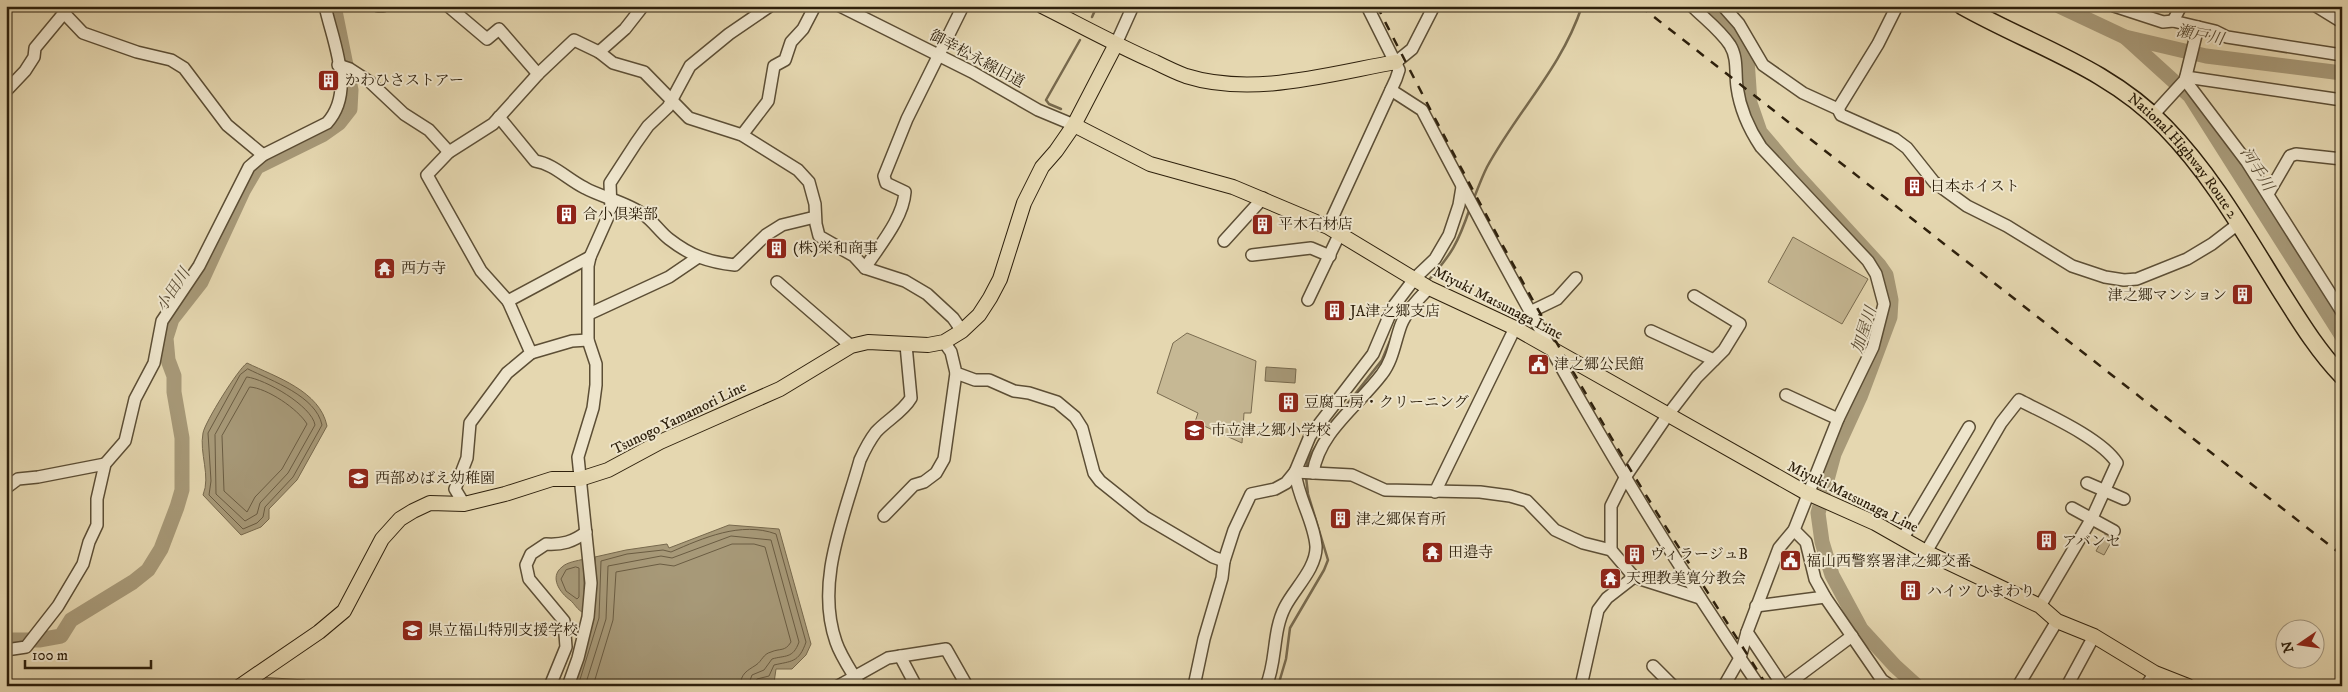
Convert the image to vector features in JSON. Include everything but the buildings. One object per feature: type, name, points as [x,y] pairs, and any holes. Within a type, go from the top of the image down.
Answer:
[{"type":"highway","name":"National Highway Route 2","points":[[1962,6],[2103,77],[2132,97],[2160,108],[2202,168],[2302,326],[2342,376]]},
{"type":"highway","name":"National Highway Route 2","points":[[1980,6],[2110,71],[2137,89],[2160,108],[2190,140],[2209,164],[2245,217],[2309,320],[2342,363]]},
{"type":"main road","points":[[1042,6],[1115,46],[1186,76],[1214,82],[1250,84],[1289,81],[1396,62]]},
{"type":"main road","points":[[1074,125],[1115,46]]},
{"type":"main road","name":"Miyuki Matsunaga Line","points":[[1074,125],[1150,164],[1233,187],[1263,198],[1334,231],[1423,284],[1515,328],[1667,416],[1817,498],[2040,606],[2057,621],[2094,636],[2155,673],[2188,686]]},
{"type":"main road","name":"Tsunogo Yamamori Line","points":[[240,686],[319,632],[344,610],[382,539],[400,520],[430,503],[464,504],[505,494],[552,479],[580,479],[608,470],[660,442],[780,389],[851,346],[868,342],[906,345],[944,342],[962,331],[979,315],[990,298],[1000,279],[1024,203],[1042,167],[1074,125]]},
{"type":"street","points":[[6,650],[26,648],[58,606],[83,564],[89,542],[98,525],[97,500],[105,464],[125,441],[135,399],[154,363],[162,321],[200,266],[249,167],[263,155],[327,123],[335,114],[341,100],[343,67],[325,6]]},
{"type":"street","points":[[378,6],[383,6]]},
{"type":"street","points":[[448,6],[487,39],[499,29],[538,74]]},
{"type":"street","points":[[598,52],[625,29],[643,6]]},
{"type":"street","points":[[568,686],[578,658],[588,617],[591,583],[578,457],[593,408],[596,386],[596,364],[588,340],[590,257],[611,210],[610,183],[648,126],[671,101],[690,66],[723,39],[770,6]]},
{"type":"street","points":[[742,135],[768,101],[774,66],[785,60],[791,42],[803,29],[815,6]]},
{"type":"street","name":"御幸松永線旧道","points":[[840,6],[939,55],[1038,110],[1074,125]]},
{"type":"street","points":[[865,268],[891,228],[904,199],[905,192],[886,183],[884,176],[907,119],[963,6]]},
{"type":"street","points":[[1115,46],[1133,6]]},
{"type":"street","points":[[1308,300],[1330,256],[1334,231],[1398,70],[1396,62],[1367,6]]},
{"type":"street","points":[[1723,6],[1739,24],[1762,65],[1803,93],[1838,109],[1841,115],[1895,139],[1907,148],[1934,182],[1967,206],[2007,226],[2072,266],[2105,277],[2124,280],[2137,279],[2187,260],[2238,224]]},
{"type":"street","points":[[1838,109],[1878,44],[1897,6]]},
{"type":"street","points":[[2114,6],[2162,22],[2173,21],[2198,30],[2215,31],[2227,37],[2342,55]]},
{"type":"street","points":[[2173,21],[2181,6]]},
{"type":"street","points":[[2316,6],[2342,22]]},
{"type":"street","points":[[1396,62],[1412,50],[1431,7]]},
{"type":"street","points":[[1698,8],[1719,31],[1735,56],[1737,88],[1750,130],[1761,147],[1868,262],[1876,274],[1882,294],[1883,312],[1873,348],[1838,420],[1817,498],[1779,548],[1756,606],[1740,658],[1724,686]]},
{"type":"street","points":[[6,91],[25,71],[34,57],[35,48],[66,10],[83,33],[137,52],[170,60],[184,68],[227,125],[263,155]]},
{"type":"street","points":[[2160,108],[2186,78],[2198,30]]},
{"type":"street","points":[[530,353],[508,301],[481,271],[427,175],[449,152],[478,134],[498,117],[538,74],[574,40],[598,52],[613,63],[644,72],[688,118],[742,135],[798,170],[809,182],[815,204],[815,218],[819,236],[854,256],[865,268],[905,281],[927,294],[953,318],[962,331]]},
{"type":"street","points":[[343,67],[370,82],[404,114],[429,130],[449,152]]},
{"type":"street","points":[[2186,78],[2342,100]]},
{"type":"street","points":[[2186,78],[2247,162],[2342,312]]},
{"type":"street","points":[[1391,90],[1422,110],[1462,187],[1551,348],[1700,598],[1759,686]]},
{"type":"street","points":[[498,117],[535,161],[548,164],[585,189],[612,198],[643,214],[669,239],[697,258],[708,262],[735,265],[766,235],[782,225],[815,218]]},
{"type":"street","points":[[2268,194],[2290,156],[2296,154],[2342,159]]},
{"type":"street","points":[[1313,473],[1315,459],[1322,447],[1348,413],[1383,373],[1397,343],[1402,323],[1449,235],[1459,205],[1462,187]]},
{"type":"street","points":[[1224,241],[1263,198]]},
{"type":"street","points":[[1252,255],[1311,248],[1330,256]]},
{"type":"street","points":[[508,301],[590,257]]},
{"type":"street","points":[[589,314],[669,276],[697,258]]},
{"type":"street","points":[[1530,312],[1556,298],[1576,278]]},
{"type":"street","points":[[777,282],[851,346]]},
{"type":"street","points":[[1194,686],[1204,639],[1222,578],[1224,561],[1234,530],[1251,494],[1275,489],[1286,482],[1295,472],[1310,436],[1373,354],[1393,307],[1423,284]]},
{"type":"street","points":[[1611,550],[1611,506],[1626,476],[1667,416],[1697,377],[1724,350],[1740,324],[1694,296]]},
{"type":"street","points":[[1435,492],[1515,328]]},
{"type":"street","points":[[1651,331],[1714,360]]},
{"type":"street","points":[[464,504],[456,489],[466,458],[470,423],[507,373],[530,353],[572,341],[588,340]]},
{"type":"street","points":[[884,516],[914,485],[924,482],[936,473],[944,460],[956,373],[951,352],[944,342]]},
{"type":"street","points":[[857,681],[836,643],[834,635],[827,596],[830,572],[867,444],[877,431],[907,404],[911,398],[906,345]]},
{"type":"street","points":[[956,373],[975,380],[989,380],[1014,391],[1028,393],[1057,402],[1076,417],[1082,428],[1094,473],[1100,481],[1145,517],[1212,557],[1224,561]]},
{"type":"street","points":[[1786,395],[1838,420]]},
{"type":"street","points":[[1926,552],[2001,424],[2019,400],[2110,452],[2117,463],[2092,518],[2040,606]]},
{"type":"street","points":[[1335,403],[1348,413]]},
{"type":"street","points":[[1903,538],[1969,427]]},
{"type":"street","points":[[6,488],[18,479],[105,464]]},
{"type":"street","points":[[1295,472],[1352,475],[1385,490],[1480,492],[1527,500],[1561,533],[1583,543],[1611,550],[1634,577],[1700,598]]},
{"type":"street","points":[[1266,686],[1275,637],[1284,608],[1312,564],[1316,548],[1315,538],[1296,488],[1295,472]]},
{"type":"street","points":[[2087,482],[2124,499]]},
{"type":"street","points":[[2072,508],[2114,531]]},
{"type":"street","points":[[1794,530],[1806,542],[1815,579],[1883,684]]},
{"type":"street","points":[[550,686],[566,647],[564,621],[529,579],[526,565],[531,554],[546,544],[561,545],[577,539],[586,532]]},
{"type":"street","points":[[1581,686],[1598,610],[1607,598],[1634,577]]},
{"type":"street","points":[[1756,606],[1826,597]]},
{"type":"street","points":[[2018,686],[2057,621]]},
{"type":"street","points":[[1747,632],[1784,686],[1852,636]]},
{"type":"street","points":[[2067,686],[2094,636]]},
{"type":"street","points":[[838,686],[857,681],[888,658],[946,649],[967,686]]},
{"type":"street","points":[[900,656],[916,686]]},
{"type":"street","points":[[1653,666],[1673,686]]},
{"type":"street","points":[[2146,686],[2155,673]]},
{"type":"shaded area","points":[[1793,237],[1868,279],[1842,324],[1768,282]]},
{"type":"shaded area","points":[[1187,333],[1256,361],[1251,413],[1244,413],[1242,443],[1195,422],[1198,413],[1157,393],[1173,343]]},
{"type":"shaded area","points":[[2107,531],[2115,535],[2104,555],[2096,551]]},
{"type":"shaded area","points":[[259,677],[305,680],[308,686],[248,686]]},
{"type":"water","points":[[247,363],[283,380],[306,394],[316,403],[323,414],[327,426],[297,480],[269,509],[269,519],[261,527],[241,535],[203,495],[206,480],[202,441],[205,427],[215,408]]},
{"type":"water","points":[[1266,367],[1296,369],[1295,383],[1265,381]]},
{"type":"water","points":[[729,525],[779,529],[811,644],[806,655],[792,669],[776,669],[774,683],[767,681],[753,686],[573,686],[592,623],[596,576],[595,557],[667,544],[669,548]]},
{"type":"water","points":[[584,559],[584,613],[557,585],[556,575],[564,565]]},
{"type":"waterway","name":"小田川","points":[[6,644],[11,640],[39,640],[61,636],[71,620],[133,582],[148,570],[161,549],[182,490],[182,438],[174,392],[174,376],[168,360],[166,338],[172,319],[201,282],[243,191],[257,167],[322,135],[339,123],[350,109],[351,90],[334,6]]},
{"type":"waterway","points":[[1092,17],[1097,6]]},
{"type":"waterway","points":[[1474,198],[1487,167],[1499,146],[1563,50],[1582,6]]},
{"type":"waterway","name":"加屋川","points":[[1709,6],[1739,42],[1747,59],[1750,103],[1760,132],[1886,275],[1891,300],[1890,317],[1860,397],[1834,454],[1818,513],[1822,542],[1832,575],[1861,629],[1895,666],[1917,686]]},
{"type":"waterway","name":"瀬戸川","points":[[2059,6],[2125,37],[2206,56],[2342,73]]},
{"type":"waterway","name":"河手川","points":[[2125,37],[2190,96],[2342,336]]},
{"type":"waterway","points":[[1061,109],[1049,104],[1046,100],[1080,40]]},
{"type":"waterway","points":[[1427,282],[1443,264],[1453,248],[1470,208]]},
{"type":"waterway","points":[[1344,408],[1382,360],[1392,336]]},
{"type":"waterway","points":[[1307,469],[1307,461],[1322,436]]},
{"type":"waterway","points":[[1278,686],[1286,659],[1290,628],[1328,560],[1308,494],[1306,477]]},
{"type":"railway","points":[[1377,6],[1436,121],[1591,403],[1659,516],[1767,686]]},
{"type":"railway","points":[[1640,6],[2342,555]]},
{"type":"place","name":"かわひさストアー","points":[[329,80]]},
{"type":"place","name":"日本ホイスト","points":[[1914,186]]},
{"type":"place","name":"合小倶楽部","points":[[567,214]]},
{"type":"place","name":"平木石材店","points":[[1262,224]]},
{"type":"place","name":"(株)栄和商事","points":[[777,248]]},
{"type":"place","name":"西方寺","points":[[385,268]]},
{"type":"place","name":"津之郷マンション","points":[[2243,295]]},
{"type":"place","name":"JA津之郷支店","points":[[1334,311]]},
{"type":"place","name":"津之郷公民館","points":[[1538,364]]},
{"type":"place","name":"豆腐工房・クリーニング","points":[[1288,402]]},
{"type":"place","name":"市立津之郷小学校","points":[[1195,430]]},
{"type":"place","name":"西部めばえ幼稚園","points":[[359,478]]},
{"type":"place","name":"津之郷保育所","points":[[1340,519]]},
{"type":"place","name":"アバンセ","points":[[2046,541]]},
{"type":"place","name":"田邉寺","points":[[1432,552]]},
{"type":"place","name":"ヴィラージュB","points":[[1634,554]]},
{"type":"place","name":"福山西警察署津之郷交番","points":[[1790,561]]},
{"type":"place","name":"天理教美寛分教会","points":[[1610,578]]},
{"type":"place","name":"ハイツ ひまわり","points":[[1911,591]]},
{"type":"place","name":"県立福山特別支援学校","points":[[412,630]]}]
